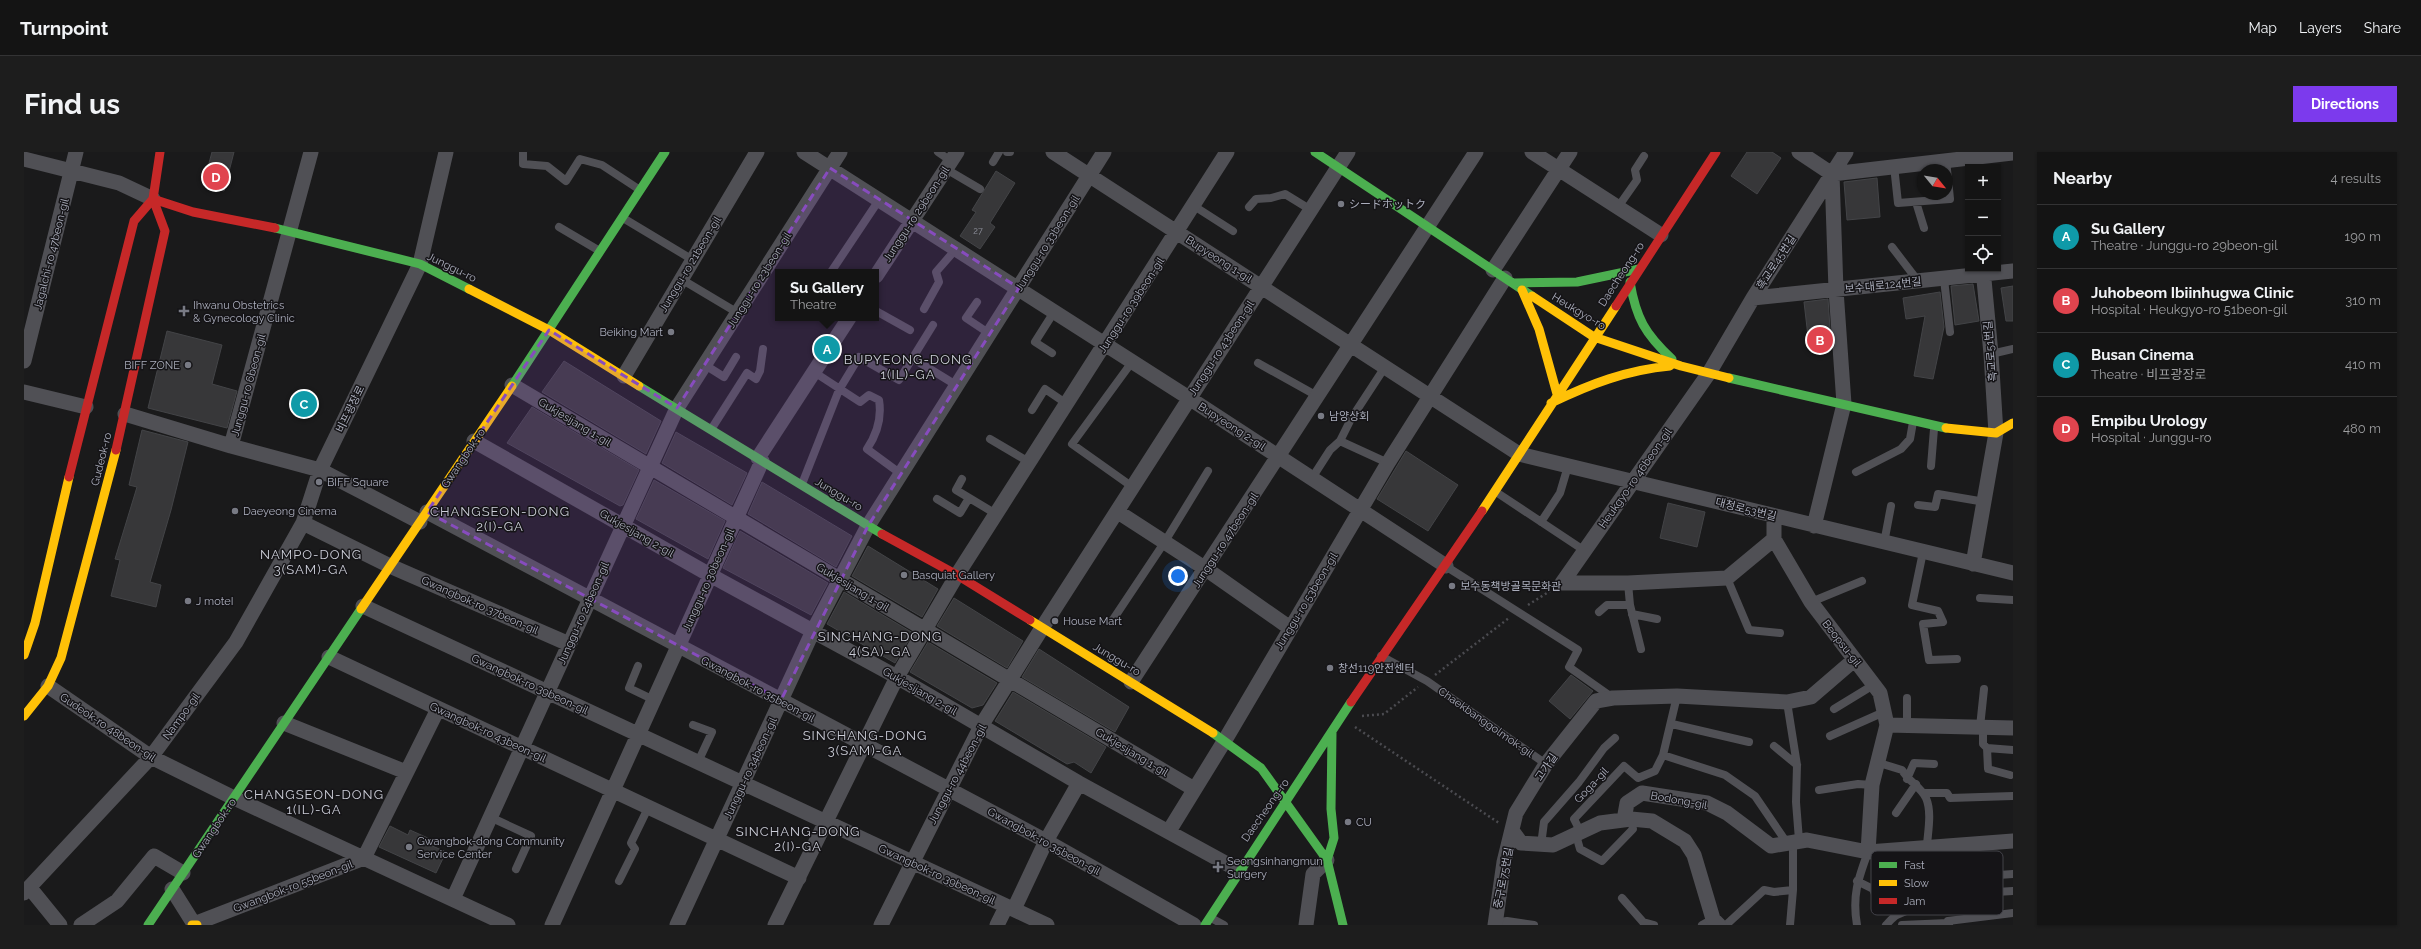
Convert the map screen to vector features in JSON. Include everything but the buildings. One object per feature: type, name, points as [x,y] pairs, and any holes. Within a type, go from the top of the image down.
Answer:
[{"type":"main road","name":"Gudeok-ro","points":[[24,716],[48,686],[61,658],[125,414],[165,232],[153,199],[160,152]]},
{"type":"main road","name":"Heukgyo-ro","points":[[1315,152],[1339,166],[1428,228],[1594,337],[1681,366],[1709,373],[1844,404],[1934,427],[2001,435]]},
{"type":"main road","name":"Daecheong-ro","points":[[1208,921],[1342,718],[1381,656],[1446,566],[1716,152]]},
{"type":"main road","name":"Gwangbok-ro","points":[[148,925],[601,252],[640,190],[659,154]]},
{"type":"main road","name":"Junggu-ro","points":[[153,199],[193,212],[290,231],[420,264],[549,330],[868,526],[956,575],[1225,740],[1261,768],[1327,860],[1343,925]]},
{"type":"main road","points":[[24,655],[35,624],[86,408],[134,222],[153,199]]},
{"type":"main road","points":[[1504,277],[1569,285],[1600,280],[1639,268]]},
{"type":"main road","points":[[1630,282],[1636,315],[1648,337],[1681,366]]},
{"type":"main road","points":[[1522,290],[1539,329],[1557,394]]},
{"type":"main road","points":[[1551,403],[1602,379],[1628,371],[1681,366]]},
{"type":"main road","points":[[2001,435],[2013,423]]},
{"type":"main road","points":[[1327,860],[1334,838],[1331,809],[1332,733]]},
{"type":"street","name":"Jagalchi-ro 47beon-gil","points":[[24,361],[76,152]]},
{"type":"street","name":"Junggu-ro 6beon-gil","points":[[231,446],[311,152]]},
{"type":"street","name":"비프광장로","points":[[320,470],[420,264],[446,152]]},
{"type":"street","name":"Junggu-ro 21beon-gil","points":[[624,376],[757,152]]},
{"type":"street","name":"Bupyeong 2-gil","points":[[804,152],[1019,288],[1446,566]]},
{"type":"street","name":"Junggu-ro 23beon-gil","points":[[677,408],[840,152]]},
{"type":"street","name":"Bupyeong 1-gil","points":[[1053,152],[1519,454]]},
{"type":"street","name":"Junggu-ro 33beon-gil","points":[[868,526],[1104,152]]},
{"type":"street","name":"Junggu-ro 39beon-gil","points":[[780,924],[799,878],[897,678],[956,575],[1105,345],[1227,152]]},
{"type":"street","name":"Junggu-ro 43beon-gil","points":[[1042,628],[1134,488],[1189,398],[1348,152]]},
{"type":"street","name":"Junggu-ro 47beon-gil","points":[[1131,682],[1319,397],[1476,152]]},
{"type":"street","points":[[1532,152],[1661,235]]},
{"type":"street","name":"Junggu-ro 53beon-gil","points":[[1169,831],[1225,740],[1388,463],[1504,277],[1559,169],[1570,152]]},
{"type":"street","points":[[1799,152],[1832,174],[1946,160],[1972,159],[2012,152]]},
{"type":"street","name":"흑교로45번길","points":[[1709,373],[1753,298],[1846,152]]},
{"type":"street","points":[[24,159],[119,183],[153,199]]},
{"type":"street","name":"Junggu-ro 29beon-gil","points":[[879,271],[951,161]]},
{"type":"street","points":[[1814,526],[1844,404],[1836,290],[1832,174]]},
{"type":"street","name":"보수대로124번길","points":[[1753,298],[1944,279],[1983,272]]},
{"type":"street","name":"흑교로51번길","points":[[1973,564],[1985,502],[2001,435],[1983,272]]},
{"type":"street","name":"보수대로124번길","points":[[2001,272],[2013,272]]},
{"type":"street","points":[[760,459],[844,321]]},
{"type":"street","name":"Heukgyo-ro 46beon-gil","points":[[1562,583],[1631,481],[1709,373]]},
{"type":"street","name":"Gukjesijang 1-gil","points":[[512,385],[1194,789]]},
{"type":"street","points":[[24,392],[86,408]]},
{"type":"street","name":"Junggu-ro 24beon-gil","points":[[453,900],[677,408]]},
{"type":"street","points":[[125,414],[231,446],[320,470],[423,517]]},
{"type":"street","name":"Gukjesijang 2-gil","points":[[474,441],[710,575],[897,678],[1079,783],[1240,871]]},
{"type":"street","name":"대청로53번길","points":[[1519,454],[1884,543],[2013,572]]},
{"type":"street","name":"Junggu-ro 30beon-gil","points":[[552,925],[737,518],[760,459]]},
{"type":"street","name":"Nampo-gil","points":[[60,925],[26,887],[151,757],[236,642],[303,523],[320,470]]},
{"type":"street","points":[[1118,512],[1206,569],[1290,628]]},
{"type":"street","points":[[1562,583],[1628,583],[1727,578],[1774,539],[1774,516]]},
{"type":"street","name":"Gwangbok-ro 35beon-gil","points":[[423,517],[590,599],[678,647],[781,700],[1046,841],[1194,925]]},
{"type":"street","points":[[303,523],[390,566]]},
{"type":"street","name":"Junggu-ro 34beon-gil","points":[[677,925],[813,631],[868,526]]},
{"type":"street","name":"Beopsu-gil","points":[[1774,539],[1811,602],[1854,660],[1875,684],[1880,693],[1886,718]]},
{"type":"street","name":"Gwangbok-ro 37beon-gil","points":[[390,566],[569,644]]},
{"type":"street","name":"Gwangbok-ro 39beon-gil","points":[[363,606],[1046,925]]},
{"type":"street","name":"Junggu-ro 44beon-gil","points":[[880,925],[981,726],[1042,628]]},
{"type":"street","name":"Gwangbok-ro 43beon-gil","points":[[329,657],[799,878]]},
{"type":"street","name":"고가길","points":[[1513,832],[1516,813],[1546,764],[1596,701],[1613,698],[1677,696],[1787,702],[1811,697],[1854,660]]},
{"type":"street","name":"Gudeok-ro 48beon-gil","points":[[48,686],[151,757],[234,798],[508,925]]},
{"type":"street","name":"Gwangbok-ro 55beon-gil","points":[[172,889],[194,925],[364,858],[438,709]]},
{"type":"street","points":[[1868,852],[1872,785],[1879,763],[1886,718],[1907,724],[2013,728]]},
{"type":"street","points":[[284,723],[406,772]]},
{"type":"street","points":[[997,925],[1010,908],[1079,783]]},
{"type":"street","name":"Bodong-gil","points":[[1627,820],[1627,803],[1642,793],[1664,795],[1707,803],[1727,813],[1771,846],[1793,842],[1871,852]]},
{"type":"street","points":[[1513,832],[1521,843],[1541,846],[1553,845],[1600,823],[1627,820],[1652,821],[1685,841],[1694,855],[1715,924]]},
{"type":"street","name":"중구로75번길","points":[[1495,925],[1504,862],[1513,832]]},
{"type":"street","name":"Bodong-gil","points":[[1880,851],[2013,841]]},
{"type":"street","points":[[81,925],[117,901],[154,856],[183,873]]},
{"type":"street","points":[[1306,925],[1313,874],[1327,860]]},
{"type":"lane","points":[[523,152],[523,164],[546,166],[566,181],[580,159],[602,165],[640,190]]},
{"type":"lane","points":[[938,152],[951,161],[980,189]]},
{"type":"lane","points":[[993,162],[999,152]]},
{"type":"lane","points":[[1618,208],[1637,180],[1635,170],[1644,156]]},
{"type":"lane","points":[[1894,166],[1898,203],[1950,199],[1946,160]]},
{"type":"lane","points":[[1249,207],[1256,199],[1271,198],[1285,194],[1311,210]]},
{"type":"lane","points":[[835,269],[879,200]]},
{"type":"lane","points":[[1916,202],[1924,228]]},
{"type":"lane","points":[[1194,206],[1233,231]]},
{"type":"lane","points":[[623,218],[693,260]]},
{"type":"lane","points":[[559,228],[601,252]]},
{"type":"lane","points":[[1892,247],[1918,281]]},
{"type":"lane","points":[[924,309],[939,282],[936,272],[956,249]]},
{"type":"lane","points":[[681,279],[738,313]]},
{"type":"lane","points":[[1944,279],[1950,332]]},
{"type":"lane","points":[[977,302],[966,318],[990,334]]},
{"type":"lane","points":[[1052,353],[1035,342],[1054,312]]},
{"type":"lane","points":[[879,313],[910,330]]},
{"type":"lane","points":[[839,390],[860,357],[899,380],[933,325]]},
{"type":"lane","points":[[712,430],[747,373],[756,379],[760,371],[763,349]]},
{"type":"lane","points":[[1991,354],[2013,349]]},
{"type":"lane","points":[[705,365],[724,377],[736,357]]},
{"type":"lane","points":[[912,358],[956,385]]},
{"type":"lane","points":[[1132,362],[1072,444],[1134,488]]},
{"type":"lane","points":[[1258,363],[1319,397]]},
{"type":"lane","points":[[1312,478],[1330,450],[1340,440],[1351,419],[1385,366]]},
{"type":"lane","points":[[814,372],[839,390],[860,402],[869,395],[879,400],[880,409],[878,424],[867,449],[901,474]]},
{"type":"lane","points":[[1032,410],[1045,389],[1067,404]]},
{"type":"lane","name":"Junggu-ro","points":[[802,485],[839,390]]},
{"type":"lane","points":[[1856,472],[1900,449],[1910,439],[1913,422]]},
{"type":"lane","points":[[1931,466],[1934,427]]},
{"type":"lane","points":[[990,439],[1029,462]]},
{"type":"lane","points":[[1340,440],[1388,463]]},
{"type":"lane","points":[[1541,522],[1560,493],[1568,466]]},
{"type":"lane","points":[[1112,621],[1164,543],[1208,470]]},
{"type":"lane","points":[[962,480],[956,490],[996,514]]},
{"type":"lane","points":[[1495,491],[1585,551]]},
{"type":"lane","points":[[1918,505],[1935,507],[1938,494],[1985,502]]},
{"type":"lane","points":[[937,499],[960,513],[969,498]]},
{"type":"lane","points":[[1884,543],[1891,506]]},
{"type":"lane","points":[[1923,552],[1912,605],[1938,611],[1942,622],[1923,624],[1929,660],[1957,659]]},
{"type":"lane","points":[[1446,566],[1578,650],[1569,667],[1613,698]]},
{"type":"lane","points":[[1727,578],[1749,630],[1780,633]]},
{"type":"lane","points":[[1811,602],[1862,581]]},
{"type":"lane","points":[[1628,583],[1630,605],[1641,649]]},
{"type":"lane","points":[[1980,598],[2013,600]]},
{"type":"lane","points":[[1599,612],[1607,605],[1630,605]]},
{"type":"lane","points":[[1632,614],[1657,619]]},
{"type":"lane","points":[[1381,656],[1427,680]]},
{"type":"lane","points":[[638,666],[629,688],[654,700]]},
{"type":"lane","name":"Chaekbanggolmok-gil","points":[[1427,680],[1546,764]]},
{"type":"lane","points":[[1834,709],[1875,684]]},
{"type":"lane","points":[[1984,690],[1981,727],[1983,744],[1988,748],[2013,750]]},
{"type":"lane","name":"Goga-gil","points":[[1627,820],[1633,829],[1602,861],[1580,849],[1579,834],[1574,819],[1624,766],[1638,778],[1655,771],[1663,755],[1672,724],[1677,696]]},
{"type":"lane","points":[[1907,698],[1907,724]]},
{"type":"lane","points":[[1787,702],[1798,765],[1793,842],[1793,890],[1790,925]]},
{"type":"lane","points":[[1830,736],[1886,718]]},
{"type":"lane","points":[[693,724],[712,732],[698,762]]},
{"type":"lane","points":[[1672,724],[1750,742]]},
{"type":"lane","name":"Goga-gil","points":[[1541,846],[1544,822],[1578,782],[1604,748],[1615,738]]},
{"type":"lane","points":[[1774,746],[1798,765]]},
{"type":"lane","points":[[1988,748],[1988,769],[2010,775]]},
{"type":"lane","points":[[1663,755],[1725,774],[1755,796],[1793,842]]},
{"type":"lane","points":[[1879,763],[1902,770],[1907,779],[1916,784],[1923,792],[1927,800],[1929,825],[1926,851]]},
{"type":"lane","points":[[1907,779],[1914,763],[1934,764]]},
{"type":"lane","points":[[1819,790],[1858,784],[1872,785]]},
{"type":"lane","points":[[1896,813],[1916,784]]},
{"type":"lane","points":[[1923,792],[1947,793],[1950,798],[2013,796]]},
{"type":"lane","points":[[619,881],[635,850],[631,843],[648,808]]},
{"type":"lane","points":[[490,817],[531,836],[516,869]]},
{"type":"lane","points":[[1857,925],[1853,905],[1857,881],[1868,852]]},
{"type":"lane","points":[[1857,881],[1871,888]]},
{"type":"lane","points":[[1715,924],[1764,890],[1774,892],[1793,890]]},
{"type":"lane","points":[[2003,891],[2013,891]]},
{"type":"lane","points":[[1622,898],[1642,923],[1654,925]]},
{"type":"lane","points":[[2003,914],[2013,913]]},
{"type":"lane","points":[[1886,925],[1897,915],[1901,925],[1948,924],[1948,921],[1993,915]]},
{"type":"lane","name":"Daecheong-ro","points":[[1208,921],[1224,925]]},
{"type":"lane","points":[[1500,925],[1500,922],[1507,921],[1534,925]]},
{"type":"path","name":"Chaekbanggolmok-gil","points":[[1342,718],[1384,714],[1518,612],[1562,583]]},
{"type":"path","points":[[1342,718],[1513,832]]},
{"type":"highlighted area","points":[[830,168],[1019,288],[868,526],[781,700],[427,512],[549,330],[677,408]]},
{"type":"traffic: fast","points":[[512,386],[665,152]]},
{"type":"traffic: fast","points":[[1315,152],[1532,296]]},
{"type":"traffic: fast","points":[[275,228],[420,264],[469,289]]},
{"type":"traffic: fast","points":[[1514,283],[1577,282],[1639,269]]},
{"type":"traffic: fast","points":[[1630,282],[1635,306],[1643,325],[1648,333],[1672,359]]},
{"type":"traffic: fast","points":[[1729,378],[1946,428]]},
{"type":"traffic: fast","points":[[639,386],[882,534]]},
{"type":"traffic: fast","points":[[148,925],[361,609]]},
{"type":"traffic: fast","points":[[1205,925],[1351,702]]},
{"type":"traffic: fast","points":[[1213,733],[1261,768],[1327,860],[1343,925]]},
{"type":"traffic: fast","points":[[1327,860],[1334,838],[1331,809],[1332,733]]},
{"type":"traffic: slow","points":[[469,289],[549,330],[639,386]]},
{"type":"traffic: slow","points":[[1522,290],[1539,329],[1557,394]]},
{"type":"traffic: slow","points":[[1532,296],[1594,337],[1681,366],[1729,378]]},
{"type":"traffic: slow","points":[[1482,511],[1616,306]]},
{"type":"traffic: slow","points":[[1551,403],[1594,384],[1624,374],[1670,366]]},
{"type":"traffic: slow","points":[[361,609],[512,386]]},
{"type":"traffic: slow","points":[[1946,428],[1996,433],[2013,423]]},
{"type":"traffic: slow","points":[[24,716],[48,686],[61,658],[116,450]]},
{"type":"traffic: slow","points":[[24,655],[35,623],[69,477]]},
{"type":"traffic: slow","points":[[1030,620],[1213,733]]},
{"type":"traffic: slow","points":[[192,925],[197,925]]},
{"type":"traffic: jam","points":[[116,450],[165,231],[153,199],[160,152]]},
{"type":"traffic: jam","points":[[1616,306],[1716,152]]},
{"type":"traffic: jam","points":[[153,199],[193,212],[275,228]]},
{"type":"traffic: jam","points":[[69,477],[134,221],[153,199]]},
{"type":"traffic: jam","points":[[1351,702],[1482,511]]},
{"type":"traffic: jam","points":[[882,534],[957,575],[1030,620]]},
{"type":"place","name":"Empibu Urology","points":[[216,177]]},
{"type":"place","name":"シードホットク","points":[[1341,204]]},
{"type":"place","name":"Ihwanu Obstetrics & Gynecology Clinic","points":[[184,311]]},
{"type":"place","name":"Beiking Mart","points":[[671,332]]},
{"type":"place","name":"Juhobeom Ibiinhugwa Clinic","points":[[1820,340]]},
{"type":"place","name":"Su Gallery","points":[[827,349]]},
{"type":"place","name":"BIFF ZONE","points":[[188,365]]},
{"type":"place","name":"Busan Cinema","points":[[304,404]]},
{"type":"place","name":"남양상회","points":[[1321,416]]},
{"type":"place","name":"BIFF Square","points":[[319,482]]},
{"type":"place","name":"Daeyeong Cinema","points":[[235,511]]},
{"type":"place","name":"Basquiat Gallery","points":[[904,575]]},
{"type":"place","name":"보수동책방골목문화관","points":[[1452,586]]},
{"type":"place","name":"J moteI","points":[[188,601]]},
{"type":"place","name":"House Mart","points":[[1055,621]]},
{"type":"place","name":"창선119안전센터","points":[[1330,668]]},
{"type":"place","name":"CU","points":[[1348,822]]},
{"type":"place","name":"Gwangbok-dong Community Service Center","points":[[409,847]]},
{"type":"place","name":"Seongsinhangmun Surgery","points":[[1218,867]]},
{"type":"district","name":"BUPYEONG-DONG 1(IL)-GA","points":[[908,366]]},
{"type":"district","name":"CHANGSEON-DONG 2(I)-GA","points":[[500,518]]},
{"type":"district","name":"NAMPO-DONG 3(SAM)-GA","points":[[311,562]]},
{"type":"district","name":"SINCHANG-DONG 4(SA)-GA","points":[[880,644]]},
{"type":"district","name":"SINCHANG-DONG 3(SAM)-GA","points":[[865,742]]},
{"type":"district","name":"CHANGSEON-DONG 1(IL)-GA","points":[[314,802]]},
{"type":"district","name":"SINCHANG-DONG 2(I)-GA","points":[[798,838]]}]
